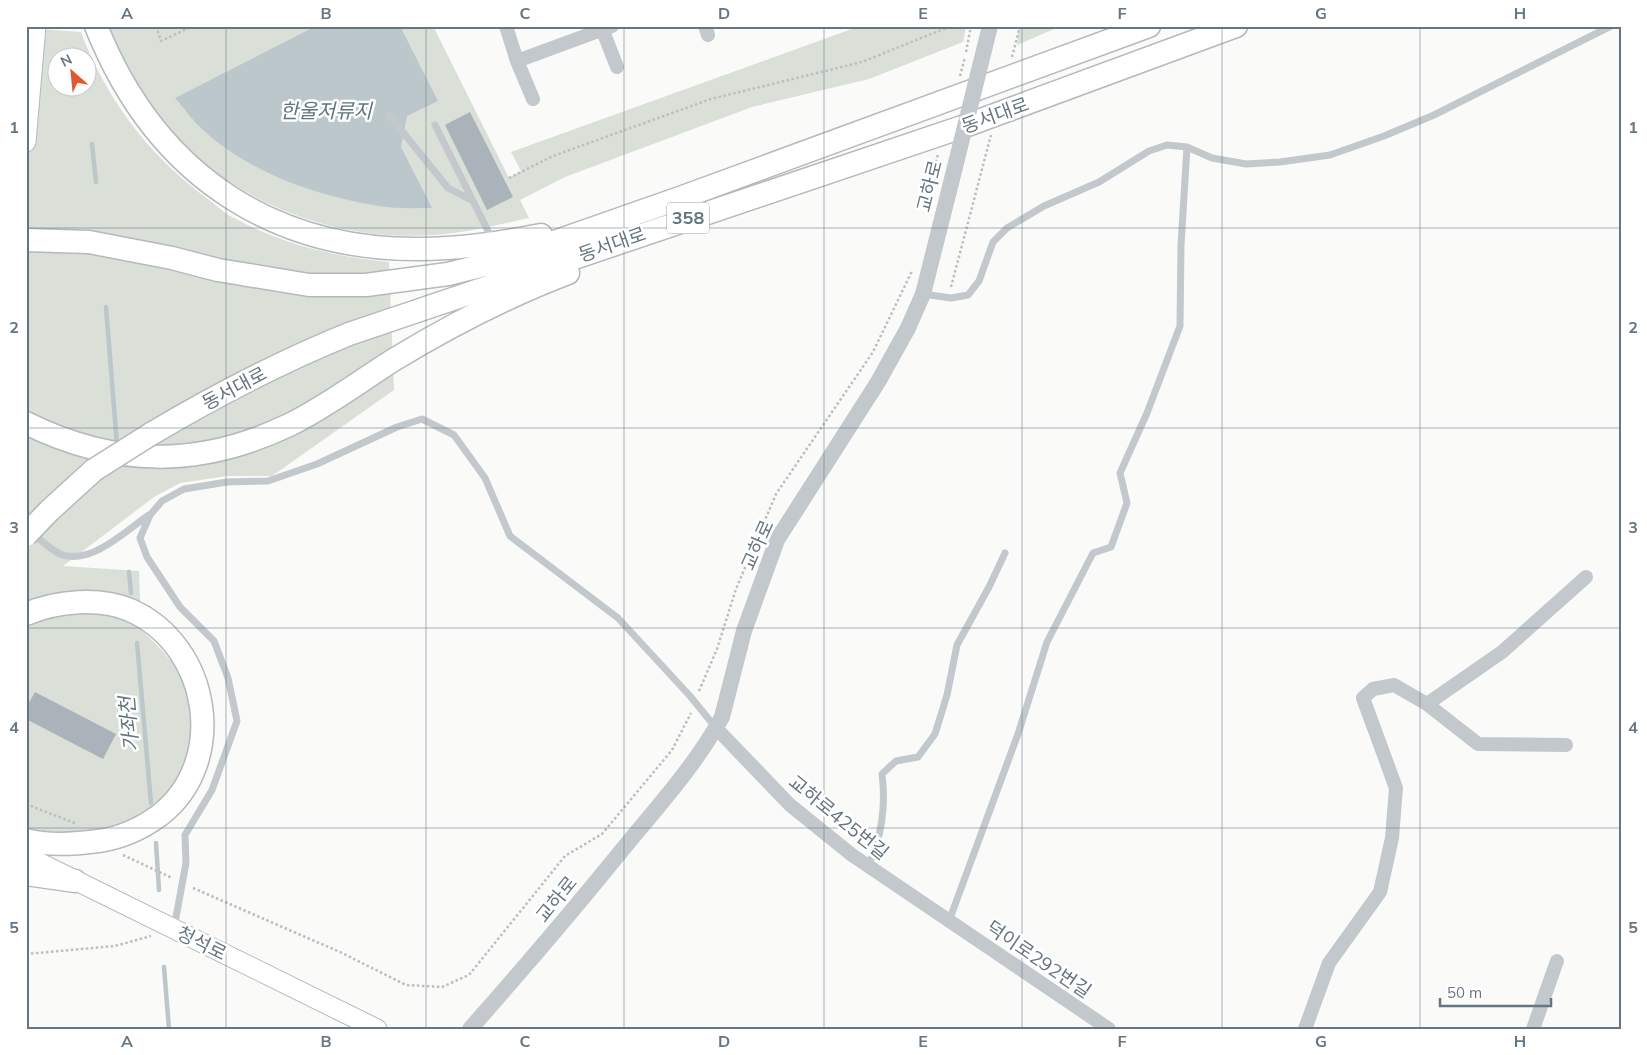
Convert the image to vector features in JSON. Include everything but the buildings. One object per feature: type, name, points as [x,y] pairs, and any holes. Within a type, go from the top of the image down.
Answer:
[{"type":"highway","points":[[96,26],[109,59],[143,116],[182,159],[244,207],[295,230],[352,244],[419,249],[494,244],[549,234],[680,198]]},
{"type":"highway","name":"동서대로","points":[[26,535],[48,511],[94,470],[151,434],[248,379],[296,356],[349,334],[944,133],[1236,26]]},
{"type":"highway","name":"동서대로","points":[[26,240],[63,240],[116,246],[218,270],[275,281],[309,285],[366,285],[448,274],[500,261],[680,198],[1146,27]]},
{"type":"highway","points":[[26,423],[54,437],[100,451],[148,458],[193,455],[241,444],[289,424],[397,358],[476,316],[554,278],[840,168]]},
{"type":"highway","points":[[26,614],[55,606],[81,602],[107,603],[130,610],[151,622],[170,639],[185,661],[198,688],[203,719],[201,750],[192,778],[174,804],[148,824],[118,839],[80,843],[26,840]]},
{"type":"highway","points":[[26,874],[75,881]]},
{"type":"main road","points":[[26,142],[36,26]]},
{"type":"main road","name":"청석로","points":[[26,856],[377,1029]]},
{"type":"street","points":[[506,26],[517,61],[533,99]]},
{"type":"street","name":"교하로","points":[[470,1029],[547,942],[682,778],[722,717],[744,631],[777,540],[878,382],[908,328],[923,294],[990,26]]},
{"type":"street","points":[[517,61],[605,27],[617,67]]},
{"type":"street","points":[[1427,704],[1502,652],[1586,577]]},
{"type":"street","points":[[1305,1029],[1328,963],[1380,892],[1392,838],[1396,788],[1363,698],[1373,689],[1394,685],[1427,704],[1478,744],[1566,745]]},
{"type":"street","name":"교하로425번길","points":[[716,728],[790,805],[868,866],[949,921]]},
{"type":"street","name":"덕이로292번길","points":[[949,921],[1109,1029]]},
{"type":"street","points":[[1534,1029],[1557,961]]},
{"type":"lane","points":[[923,294],[948,298],[968,295],[979,281],[993,242],[1007,228],[1044,206],[1099,182],[1149,151],[1167,145],[1187,147],[1212,158],[1246,164],[1280,162],[1330,155],[1384,136],[1434,115],[1611,26]]},
{"type":"lane","points":[[389,115],[448,188],[473,201]]},
{"type":"lane","points":[[435,125],[494,244]]},
{"type":"lane","points":[[949,921],[1015,743],[1047,642],[1093,553],[1110,547],[1127,503],[1120,473],[1147,413],[1180,326],[1181,245],[1187,147]]},
{"type":"lane","points":[[174,929],[186,863],[184,835],[212,790],[237,720],[228,678],[214,641],[180,607],[147,557],[140,538],[150,515],[162,500],[184,489],[227,482],[268,481],[317,464],[397,427],[422,419],[454,436],[485,478],[510,536],[618,618],[696,703],[716,728]]},
{"type":"lane","points":[[26,529],[58,553],[69,557],[82,556],[98,550],[150,515]]},
{"type":"lane","points":[[868,866],[876,849],[885,795],[882,774],[896,761],[918,757],[935,734],[947,694],[957,645],[989,587],[1005,553]]},
{"type":"path","points":[[156,26],[161,41],[193,26]]},
{"type":"path","points":[[509,178],[553,156],[711,99],[862,62],[950,26]]},
{"type":"path","points":[[954,98],[971,26]]},
{"type":"path","points":[[1006,79],[1020,26]]},
{"type":"path","points":[[948,298],[997,114]]},
{"type":"path","points":[[929,215],[927,195],[944,133]]},
{"type":"path","points":[[148,867],[342,952],[406,985],[442,987],[469,975],[565,856],[602,834],[672,750],[696,703],[702,682],[717,649],[736,589],[776,494],[873,352],[913,267]]},
{"type":"path","points":[[26,954],[115,946],[174,929]]},
{"type":"shaded area","points":[[108,26],[433,26],[509,178],[521,171],[511,152],[860,26],[966,26],[963,42],[869,79],[752,107],[565,177],[520,200],[529,218],[469,231],[445,234],[388,235],[345,229],[302,217],[262,200],[225,179],[190,152],[160,120],[133,85],[122,64]]},
{"type":"shaded area","points":[[1019,26],[1061,26],[1017,45]]},
{"type":"shaded area","points":[[26,28],[81,32],[87,48],[48,48],[48,98],[98,98],[98,70],[116,102],[147,144],[184,180],[228,214],[254,228],[292,243],[349,257],[389,262],[394,390],[272,476],[227,476],[180,483],[154,497],[63,566],[139,571],[141,630],[169,658],[180,675],[188,693],[191,706],[192,734],[191,748],[182,774],[167,797],[152,810],[125,826],[109,831],[64,835],[44,833],[26,828]]},
{"type":"water","name":"한울저류지","points":[[316,26],[400,26],[438,101],[407,116],[401,147],[432,208],[392,208],[356,202],[308,189],[285,180],[262,170],[221,145],[198,125],[175,98]]},
{"type":"waterway","name":"가좌천","points":[[92,144],[96,182]]},
{"type":"waterway","name":"가좌천","points":[[106,307],[117,445]]},
{"type":"waterway","name":"가좌천","points":[[129,572],[131,593]]},
{"type":"waterway","name":"가좌천","points":[[137,643],[151,803]]},
{"type":"waterway","name":"가좌천","points":[[156,843],[159,890]]},
{"type":"waterway","name":"가좌천","points":[[164,967],[169,1029]]}]
